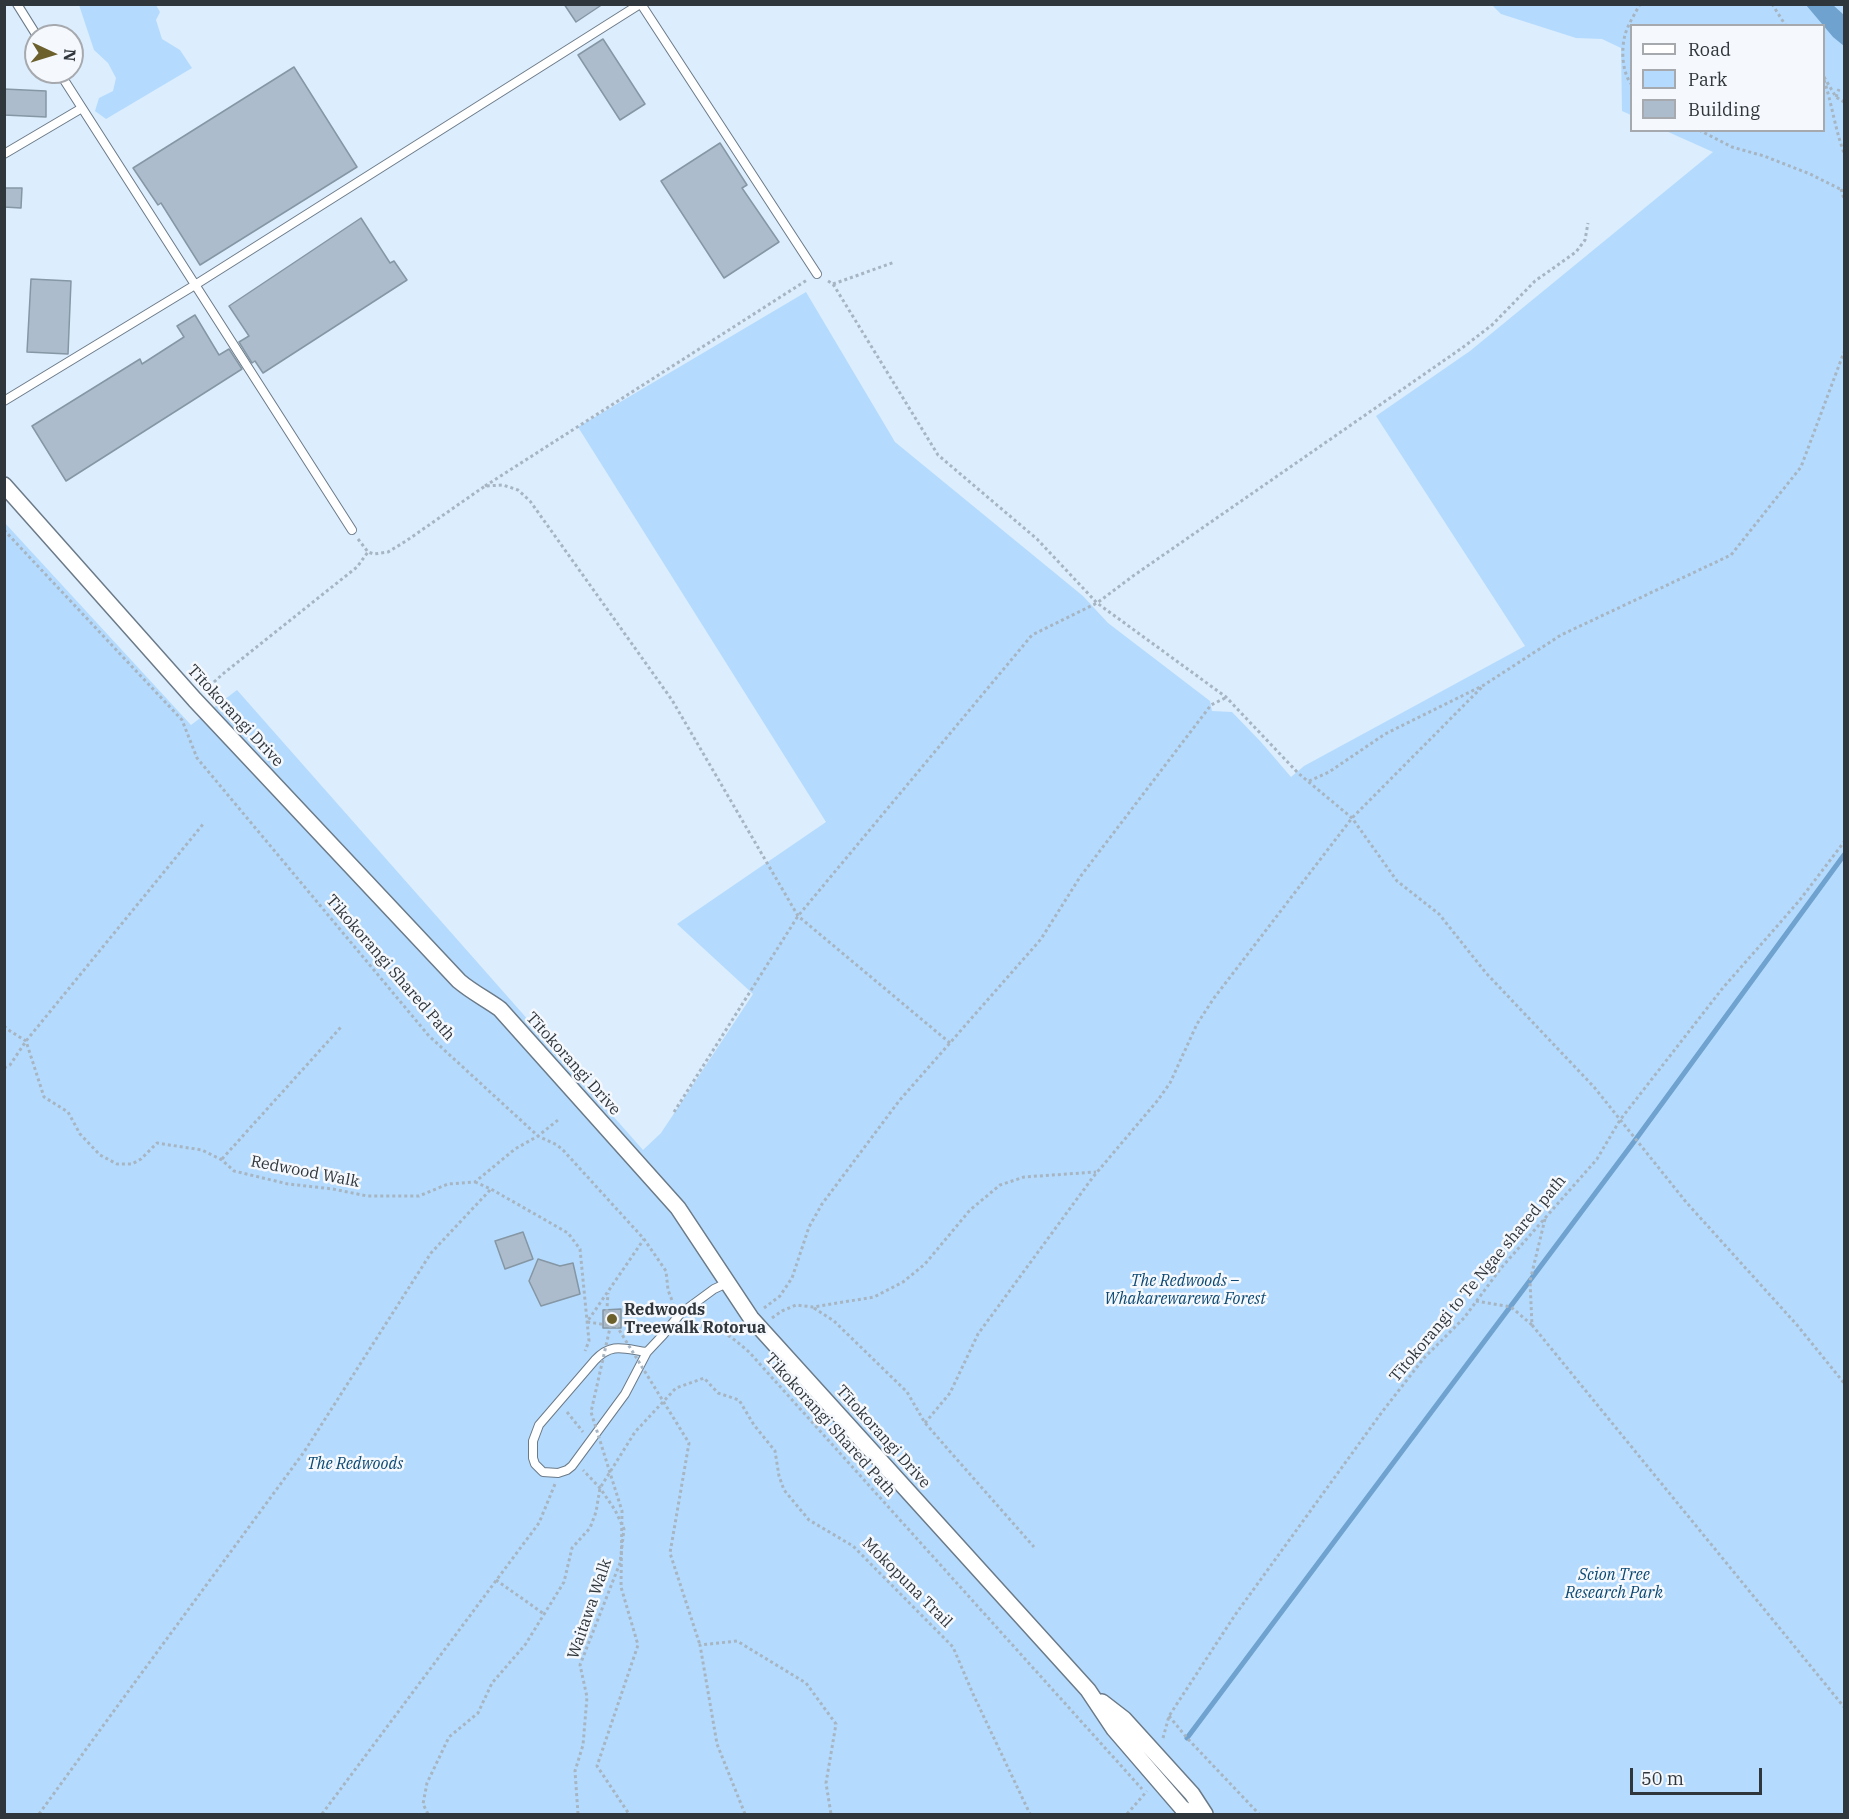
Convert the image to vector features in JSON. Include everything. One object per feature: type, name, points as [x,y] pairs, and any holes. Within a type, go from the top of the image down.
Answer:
[{"type":"street","name":"Tītokorangi Drive","points":[[4,485],[195,700],[459,981],[500,1009],[678,1208],[755,1322],[1088,1690],[1114,1729],[1182,1808],[1192,1815]]},
{"type":"street","name":"Tītokorangi Drive","points":[[1088,1690],[1124,1719],[1192,1794],[1205,1815]]},
{"type":"lane","points":[[17,4],[30,24]]},
{"type":"lane","points":[[4,401],[195,285],[640,4],[817,274]]},
{"type":"lane","points":[[66,84],[352,530]]},
{"type":"lane","points":[[4,154],[81,108]]},
{"type":"lane","points":[[646,1352],[616,1348],[607,1350],[595,1360],[535,1432],[532,1458],[538,1468],[548,1473],[567,1470],[625,1394],[646,1352],[680,1314],[714,1288],[727,1283]]},
{"type":"path","points":[[1630,24],[1640,4]]},
{"type":"path","points":[[1772,4],[1785,24]]},
{"type":"path","points":[[1630,25],[1625,35],[1623,60],[1627,80],[1630,83]]},
{"type":"path","points":[[1825,80],[1836,97],[1845,102]]},
{"type":"path","points":[[1825,82],[1838,137],[1845,153]]},
{"type":"path","points":[[1836,97],[1839,89]]},
{"type":"path","points":[[1703,132],[1732,147],[1764,156],[1810,174],[1843,190],[1845,199]]},
{"type":"path","points":[[674,1112],[798,916],[1032,635],[1097,603],[1132,576],[1486,330],[1535,281],[1576,252],[1585,240],[1588,223]]},
{"type":"path","points":[[833,284],[895,262]]},
{"type":"path","points":[[195,700],[224,673],[357,567],[368,552],[374,554],[388,552],[406,541],[485,486],[817,274],[833,284],[938,454],[1037,539],[1097,603],[1226,698],[1298,773],[1352,818],[1396,881],[1439,914],[1486,973],[1594,1087],[1686,1202],[1797,1325],[1845,1383]]},
{"type":"path","points":[[1308,782],[1329,772],[1385,734],[1484,685],[1561,635],[1731,555],[1801,467],[1845,352]]},
{"type":"path","points":[[485,486],[503,485],[518,490],[530,501],[672,700],[798,916],[950,1043]]},
{"type":"path","name":"Tikokorangi Shared Path","points":[[4,530],[182,720],[197,758],[429,1036],[538,1137],[563,1150],[644,1239],[666,1270],[668,1290],[680,1314],[693,1324],[715,1328],[731,1337],[749,1352],[1152,1800]]},
{"type":"path","points":[[925,1423],[950,1393],[978,1334],[1097,1172],[1170,1083],[1197,1024],[1214,998],[1352,818],[1484,685]]},
{"type":"path","points":[[742,1345],[755,1322],[780,1296],[792,1278],[809,1227],[822,1204],[899,1101],[1041,939],[1080,877],[1211,705],[1226,698]]},
{"type":"path","points":[[4,1068],[10,1065],[26,1041],[204,823]]},
{"type":"path","name":"Tītokorangi to Te Ngae shared path","points":[[1162,1742],[1169,1716],[1235,1615],[1382,1412],[1424,1358],[1464,1317],[1501,1268],[1597,1159],[1620,1120],[1722,989],[1799,900],[1845,842]]},
{"type":"path","points":[[4,1026],[26,1041]]},
{"type":"path","points":[[222,1160],[341,1027]]},
{"type":"path","name":"Redwood Walk","points":[[26,1041],[44,1097],[68,1112],[80,1134],[100,1155],[117,1164],[132,1164],[141,1159],[157,1143],[202,1150],[222,1160],[234,1171],[288,1184],[333,1189],[367,1196],[419,1196],[448,1184],[475,1182]]},
{"type":"path","points":[[558,1120],[538,1137],[515,1149],[475,1182],[568,1233],[580,1249],[589,1341],[583,1359]]},
{"type":"path","points":[[755,1322],[796,1305],[813,1307],[874,1297],[903,1282],[925,1264],[970,1210],[1000,1185],[1024,1177],[1097,1172]]},
{"type":"path","points":[[39,1815],[304,1452],[431,1253],[491,1189]]},
{"type":"path","points":[[1532,1325],[1530,1281],[1546,1217]]},
{"type":"path","points":[[587,1322],[644,1239]]},
{"type":"path","points":[[607,1324],[608,1292]]},
{"type":"path","points":[[1476,1301],[1510,1307],[1532,1325],[1845,1707]]},
{"type":"path","points":[[813,1307],[834,1321],[907,1392],[925,1423],[1034,1547]]},
{"type":"path","points":[[587,1322],[617,1324],[618,1315],[609,1312],[606,1319],[612,1319]]},
{"type":"path","points":[[612,1319],[689,1443],[670,1553],[700,1645],[717,1744],[746,1815]]},
{"type":"path","points":[[612,1319],[591,1412],[622,1511],[621,1587],[638,1645],[597,1766],[629,1815]]},
{"type":"path","name":"Mokopuna Trail","points":[[428,1815],[423,1804],[427,1783],[449,1737],[478,1713],[492,1683],[525,1645],[564,1582],[572,1548],[590,1528],[597,1512],[600,1488],[635,1432],[676,1388],[704,1378],[718,1393],[739,1400],[754,1425],[775,1451],[784,1490],[809,1520],[853,1546],[953,1647],[1030,1815]]},
{"type":"path","points":[[559,1401],[590,1441]]},
{"type":"path","name":"Waitawa Walk","points":[[576,1461],[600,1488],[615,1510],[624,1530],[620,1563],[580,1665],[587,1697],[583,1745],[575,1771],[578,1815]]},
{"type":"path","points":[[322,1815],[539,1523],[558,1473]]},
{"type":"path","points":[[496,1580],[544,1614]]},
{"type":"path","points":[[700,1645],[737,1641],[806,1683],[836,1724],[826,1783],[831,1815]]},
{"type":"path","points":[[1169,1716],[1260,1815]]},
{"type":"path","points":[[1127,1815],[1159,1779]]},
{"type":"green space","points":[[79,5],[156,5],[160,12],[156,20],[162,39],[180,50],[192,68],[106,119],[95,111],[99,98],[113,91],[116,78],[108,63],[94,50]]},
{"type":"green space","name":"The Redwoods – Whakarewarewa Forest","points":[[1492,5],[1844,5],[1844,1814],[5,1814],[4,522],[191,725],[237,690],[643,1150],[661,1133],[753,994],[677,924],[826,822],[578,427],[806,292],[895,442],[1083,596],[1108,623],[1210,701],[1212,711],[1232,712],[1291,777],[1304,766],[1525,646],[1376,416],[1470,351],[1713,152],[1668,132],[1825,132],[1825,24],[1630,24],[1630,115],[1622,111],[1621,48],[1602,39],[1576,38],[1501,14]]},
{"type":"shaded area","points":[[1806,5],[1833,5],[1844,15],[1844,46],[1833,37],[1825,28],[1825,24],[1822,24]]},
{"type":"building","points":[[564,4],[603,4],[576,22]]},
{"type":"building","points":[[603,39],[645,104],[620,120],[578,55]]},
{"type":"building","points":[[294,67],[357,167],[200,265],[161,203],[158,205],[133,168]]},
{"type":"building","points":[[4,89],[46,91],[46,117],[4,115]]},
{"type":"building","points":[[720,143],[747,185],[742,188],[779,242],[724,278],[661,181]]},
{"type":"building","points":[[4,188],[22,188],[21,208],[4,207]]},
{"type":"building","points":[[361,218],[390,263],[394,261],[407,280],[263,373],[255,361],[252,363],[239,342],[249,336],[229,306]]},
{"type":"building","points":[[31,279],[71,281],[68,354],[27,352]]},
{"type":"building","points":[[195,315],[219,355],[229,349],[242,369],[66,481],[32,426],[140,359],[142,364],[184,337],[177,326]]},
{"type":"building","points":[[523,1232],[533,1259],[505,1269],[495,1241]]},
{"type":"building","points":[[538,1259],[560,1266],[573,1263],[580,1294],[541,1306],[529,1281]]},
{"type":"building","name":"Redwoods Treewalk Rotorua","points":[[621,1309],[621,1328],[603,1328],[603,1310]]},
{"type":"waterway","points":[[1187,1738],[1636,1139],[1844,855]]},
{"type":"place","name":"Redwoods Treewalk Rotorua","points":[[612,1319]]},
{"type":"park label","name":"The Redwoods","points":[[355,1464]]},
{"type":"park label","name":"Scion Tree Research Park","points":[[1614,1584]]}]
